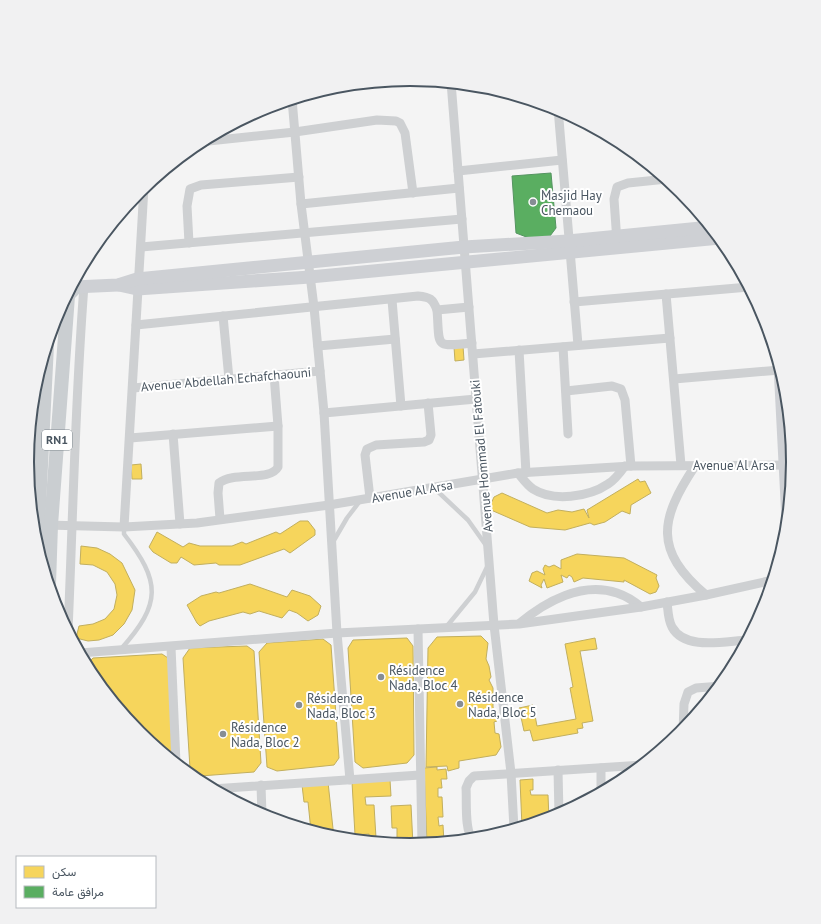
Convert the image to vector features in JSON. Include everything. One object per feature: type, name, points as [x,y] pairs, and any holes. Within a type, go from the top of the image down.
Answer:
[{"type":"main road","name":"RN1","points":[[41,535],[45,525],[72,297]]},
{"type":"main road","name":"RN1","points":[[46,368],[45,525],[47,560]]},
{"type":"street","name":"Avenue Hommad El Fatouki","points":[[451,88],[494,625],[511,773],[514,824]]},
{"type":"street","points":[[292,104],[301,204],[314,307],[324,413],[337,633],[350,780]]},
{"type":"street","points":[[559,116],[568,246],[578,345]]},
{"type":"street","points":[[215,140],[295,132],[362,122],[396,121],[400,123],[405,133],[412,193]]},
{"type":"street","points":[[458,171],[562,160]]},
{"type":"street","points":[[189,243],[187,206],[190,189],[202,185],[299,177]]},
{"type":"street","points":[[617,242],[614,199],[617,187],[628,183],[660,180]]},
{"type":"street","points":[[301,204],[459,188]]},
{"type":"street","points":[[124,527],[130,438],[137,284],[141,247],[144,197]]},
{"type":"street","points":[[141,247],[462,219]]},
{"type":"street","points":[[617,242],[705,228]]},
{"type":"street","points":[[137,284],[308,261],[464,247],[568,246],[617,242],[713,238]]},
{"type":"street","points":[[76,289],[137,284],[310,277],[465,262],[568,246]]},
{"type":"street","points":[[574,302],[744,287]]},
{"type":"street","points":[[666,294],[681,465]]},
{"type":"street","points":[[69,619],[73,525],[72,484],[77,384],[73,295]]},
{"type":"street","points":[[136,325],[392,300],[418,296],[429,297],[434,301],[437,310],[439,339],[442,344],[446,346],[472,343]]},
{"type":"street","points":[[392,300],[401,406]]},
{"type":"street","points":[[437,310],[469,307]]},
{"type":"street","points":[[223,316],[229,379]]},
{"type":"street","points":[[472,354],[670,338]]},
{"type":"street","points":[[318,346],[395,339]]},
{"type":"street","points":[[563,347],[568,434]]},
{"type":"street","points":[[519,350],[522,473],[529,486],[542,493],[556,496],[589,493],[604,487],[614,480],[628,466],[625,400],[621,389],[612,386],[566,391]]},
{"type":"street","points":[[674,379],[775,369]]},
{"type":"street","name":"Avenue Abdellah Echafchaouni","points":[[132,388],[320,371]]},
{"type":"street","points":[[220,519],[218,493],[219,483],[233,477],[271,474],[276,471],[279,460],[274,375]]},
{"type":"street","points":[[324,413],[476,399]]},
{"type":"street","points":[[38,409],[45,403]]},
{"type":"street","points":[[365,499],[366,449],[376,445],[424,442],[429,440],[431,435],[428,403]]},
{"type":"street","points":[[130,438],[278,426]]},
{"type":"street","points":[[172,434],[180,524]]},
{"type":"street","points":[[786,477],[787,460]]},
{"type":"street","name":"Avenue Al Arsa","points":[[45,525],[124,527],[180,524],[330,505],[434,488],[482,478],[522,473],[628,466],[786,466]]},
{"type":"street","points":[[695,466],[673,501],[668,520],[668,540],[678,565],[685,575],[706,595]]},
{"type":"street","points":[[85,652],[171,647],[337,633],[447,626],[519,624],[641,607],[767,581]]},
{"type":"street","points":[[519,624],[541,606],[557,598],[586,591],[613,592],[624,595],[641,607]]},
{"type":"street","points":[[667,602],[672,627],[681,637],[699,642],[741,642]]},
{"type":"street","points":[[418,629],[422,838]]},
{"type":"street","points":[[171,647],[176,757]]},
{"type":"street","points":[[683,721],[684,704],[688,692],[696,688],[712,687]]},
{"type":"street","points":[[469,834],[466,788],[469,781],[478,774],[633,766]]},
{"type":"street","points":[[601,768],[601,787]]},
{"type":"street","points":[[558,770],[559,808]]},
{"type":"street","points":[[222,788],[420,775]]},
{"type":"street","points":[[261,785],[262,808]]},
{"type":"lane","points":[[434,488],[468,520],[488,549]]},
{"type":"lane","points":[[332,546],[347,518],[365,499]]},
{"type":"lane","points":[[120,650],[136,631],[147,614],[152,592],[148,572],[140,556],[124,534],[124,527]]},
{"type":"lane","points":[[447,626],[475,592],[489,562]]},
{"type":"building: سكن","points":[[463,346],[464,360],[455,361],[454,347]]},
{"type":"building: سكن","points":[[141,464],[142,479],[132,479],[131,465]]},
{"type":"building: سكن","points":[[638,479],[640,482],[645,481],[651,493],[631,505],[630,514],[622,511],[605,522],[594,525],[590,523],[565,530],[530,527],[491,510],[490,506],[494,497],[502,493],[547,513],[558,510],[572,512],[584,509],[589,518],[587,510]]},
{"type":"building: سكن","points":[[300,521],[308,521],[315,530],[315,535],[290,553],[284,549],[240,565],[219,565],[216,563],[194,565],[181,557],[177,563],[171,563],[153,552],[149,547],[157,532],[183,547],[189,543],[200,546],[232,546],[242,542],[246,544],[276,532],[280,534]]},
{"type":"building: سكن","points":[[81,546],[97,548],[110,554],[122,563],[135,590],[132,610],[124,624],[113,635],[99,640],[88,641],[78,638],[77,636],[79,626],[93,624],[105,619],[114,609],[117,595],[115,584],[107,572],[93,565],[80,564]]},
{"type":"building: سكن","points":[[577,554],[624,558],[657,575],[656,578],[659,586],[656,592],[650,594],[624,580],[624,582],[583,578],[574,582],[572,577],[569,575],[567,578],[561,575],[563,582],[547,588],[544,579],[541,585],[542,588],[529,581],[532,573],[537,571],[545,575],[543,569],[545,565],[549,567],[554,565],[561,569],[561,560]]},
{"type":"building: سكن","points":[[250,584],[287,597],[292,590],[310,596],[321,606],[318,615],[308,621],[297,613],[289,610],[282,618],[259,611],[250,614],[243,612],[209,621],[200,626],[187,605],[201,596],[216,592],[219,593]]},
{"type":"building: سكن","name":"Résidence Nada, Bloc 5","points":[[481,636],[488,643],[486,659],[491,677],[489,680],[493,688],[493,707],[494,711],[497,712],[497,721],[494,722],[495,733],[499,734],[501,747],[496,755],[459,761],[459,768],[448,771],[447,766],[426,767],[428,648],[437,637]]},
{"type":"building: سكن","name":"Résidence Nada, Bloc 4","points":[[407,638],[413,646],[414,755],[407,763],[363,768],[355,762],[348,648],[353,640]]},
{"type":"building: سكن","points":[[595,638],[597,649],[580,651],[593,721],[582,723],[583,728],[577,729],[578,733],[533,741],[530,730],[524,731],[519,708],[533,705],[537,726],[576,719],[570,688],[573,687],[565,644]]},
{"type":"building: سكن","name":"Résidence Nada, Bloc 3","points":[[323,639],[331,645],[339,758],[334,765],[277,771],[267,767],[259,652],[267,643]]},
{"type":"building: سكن","name":"Résidence Nada, Bloc 2","points":[[247,646],[254,651],[261,763],[254,772],[202,776],[190,767],[183,658],[190,648]]},
{"type":"building: سكن","points":[[162,654],[168,658],[174,755],[144,728],[127,710],[97,671],[90,660],[93,658]]},
{"type":"building: سكن","points":[[437,767],[437,770],[446,769],[447,779],[441,779],[442,788],[438,788],[438,797],[442,797],[443,817],[438,817],[439,826],[443,825],[444,837],[427,838],[424,768]]},
{"type":"building: سكن","points":[[533,779],[533,790],[530,790],[531,795],[548,795],[549,812],[522,822],[520,780]]},
{"type":"building: سكن","points":[[390,780],[391,796],[365,797],[366,805],[374,805],[376,837],[369,836],[369,834],[355,834],[352,782]]},
{"type":"building: سكن","points":[[328,782],[333,830],[310,825],[308,802],[304,802],[302,785]]},
{"type":"building: سكن","points":[[411,805],[413,838],[397,838],[397,828],[392,828],[391,806]]},
{"type":"building: مرافق عامة","name":"Masjid Hay Chemaou","points":[[551,173],[556,228],[550,236],[529,238],[516,233],[512,176]]},
{"type":"place","name":"Masjid Hay Chemaou","points":[[533,202]]},
{"type":"place","name":"Résidence Nada, Bloc 4","points":[[381,677]]},
{"type":"place","name":"Résidence Nada, Bloc 5","points":[[460,704]]},
{"type":"place","name":"Résidence Nada, Bloc 3","points":[[299,705]]},
{"type":"place","name":"Résidence Nada, Bloc 2","points":[[223,734]]}]
